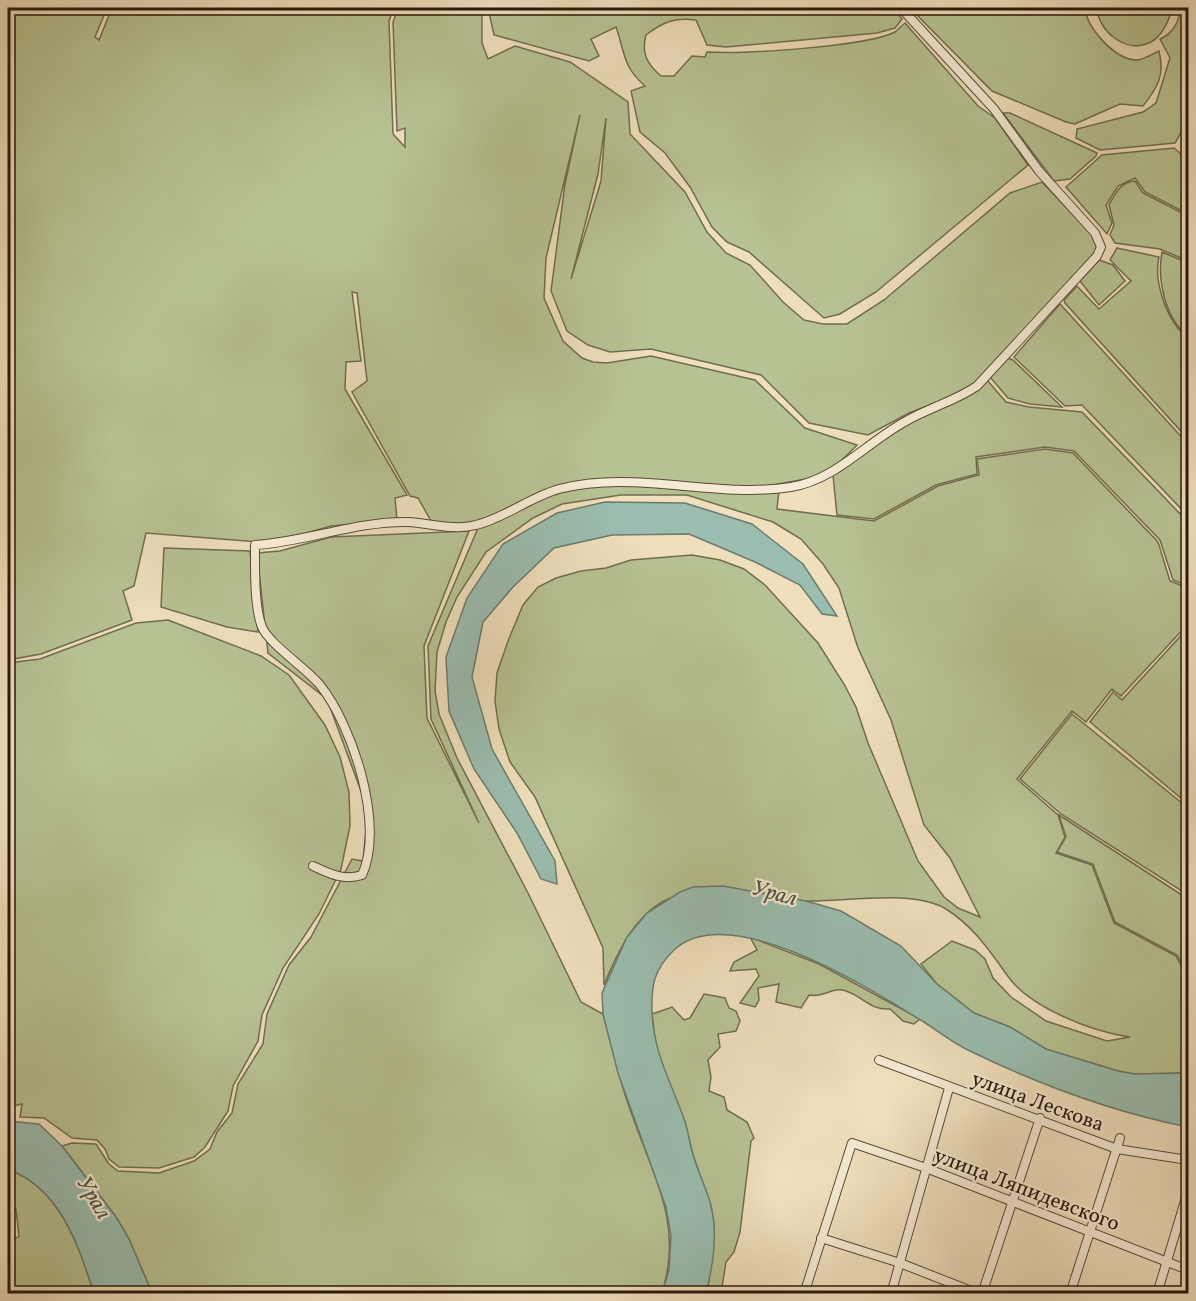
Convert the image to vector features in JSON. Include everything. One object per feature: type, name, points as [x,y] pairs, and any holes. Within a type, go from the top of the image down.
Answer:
[{"type":"street","points":[[313,867],[341,877],[350,878],[362,875],[369,860],[364,794],[347,731],[333,703],[308,671],[273,642],[262,628],[255,545],[279,544],[330,531],[408,522],[430,526],[475,526],[559,489],[614,482],[755,489],[792,487],[829,474],[862,448],[909,419],[961,397],[977,386],[1097,256],[1101,247],[1095,233],[1039,171],[994,109],[902,8]]},
{"type":"street","name":"улица Лескова","points":[[879,1060],[949,1088],[1040,1118],[1117,1149],[1188,1160]]},
{"type":"street","points":[[891,1293],[949,1088]]},
{"type":"street","points":[[804,1293],[821,1238],[900,1263],[981,1293],[1014,1202],[1040,1118]]},
{"type":"street","points":[[1070,1293],[1120,1138]]},
{"type":"street","name":"улица Ляпидевского","points":[[821,1238],[852,1143],[926,1168],[1188,1270]]},
{"type":"street","points":[[1157,1293],[1188,1191]]},
{"type":"green space","points":[[8,8],[107,8],[95,37],[99,40],[112,8],[394,8],[389,21],[393,134],[405,147],[405,128],[397,131],[393,22],[398,8],[482,8],[482,43],[488,59],[515,46],[570,62],[628,102],[630,134],[685,192],[707,232],[726,253],[750,265],[783,302],[804,320],[823,324],[847,324],[884,300],[1010,193],[1042,182],[1095,238],[1098,252],[980,381],[961,393],[909,413],[868,435],[809,423],[761,375],[651,349],[610,352],[588,345],[567,331],[551,291],[565,184],[580,115],[546,258],[544,298],[563,341],[582,358],[593,362],[607,363],[651,356],[755,380],[805,428],[857,445],[827,475],[762,487],[616,481],[560,486],[474,525],[434,526],[418,498],[410,496],[352,392],[367,381],[357,293],[352,292],[361,361],[346,362],[345,389],[407,495],[395,498],[397,520],[331,526],[282,540],[259,542],[146,533],[134,586],[123,591],[132,620],[41,654],[8,660]],"holes":[[[606,118],[601,181],[571,279],[598,174]]]},
{"type":"green space","points":[[488,8],[893,8],[902,19],[895,28],[877,33],[726,47],[707,45],[696,20],[675,20],[646,35],[645,53],[652,67],[661,76],[674,76],[692,56],[705,57],[707,52],[774,51],[858,42],[895,32],[905,23],[978,106],[995,118],[1028,165],[876,292],[840,314],[824,318],[749,252],[727,242],[712,227],[690,187],[665,153],[640,132],[631,91],[645,86],[628,65],[616,27],[591,39],[599,56],[589,61],[494,35]]},
{"type":"green space","points":[[910,8],[1085,8],[1096,33],[1119,54],[1136,60],[1159,51],[1161,74],[1153,93],[1143,106],[1120,104],[1075,124],[1066,122],[992,91]]},
{"type":"green space","points":[[1097,8],[1172,8],[1166,24],[1156,39],[1138,46],[1121,42],[1107,31],[1098,16]]},
{"type":"green space","points":[[1179,8],[1188,8],[1188,120],[1175,143],[1100,150],[1076,138],[1077,129],[1143,112],[1156,103],[1170,58],[1160,39],[1175,26],[1179,18]]},
{"type":"green space","points":[[1003,113],[1010,113],[1097,153],[1096,156],[1070,179],[1054,181]]},
{"type":"green space","points":[[1174,148],[1188,160],[1188,214],[1145,192],[1135,178],[1118,186],[1106,205],[1112,223],[1107,234],[1066,187],[1102,155]]},
{"type":"green space","points":[[1135,181],[1143,193],[1188,216],[1188,261],[1160,249],[1115,243],[1110,235],[1114,225],[1109,205],[1122,186]]},
{"type":"green space","points":[[1117,248],[1159,257],[1158,279],[1164,302],[1174,323],[1188,338],[1188,439],[1065,303],[1064,300],[1077,286],[1099,309],[1131,281],[1110,260]]},
{"type":"green space","points":[[1162,252],[1188,263],[1188,336],[1174,320],[1164,298],[1161,274]]},
{"type":"green space","points":[[1099,260],[1113,265],[1125,281],[1099,305],[1080,281]]},
{"type":"green space","points":[[1060,304],[1188,444],[1188,516],[1082,405],[1065,406],[1014,357]]},
{"type":"green space","points":[[1007,358],[1013,360],[1062,407],[1030,404],[1008,398],[990,377]]},
{"type":"green space","points":[[987,380],[1006,402],[1029,407],[1082,412],[1188,522],[1188,586],[1173,580],[1160,540],[1074,451],[1045,447],[976,457],[977,474],[936,485],[874,519],[837,515],[833,475],[892,432],[962,399]]},
{"type":"green space","points":[[1045,449],[1073,453],[1158,542],[1170,581],[1188,588],[1188,624],[1121,696],[1112,689],[1086,722],[1072,711],[1017,779],[1058,815],[1065,837],[1056,853],[1092,865],[1114,923],[1176,956],[1188,978],[1188,1073],[1134,1074],[1118,1071],[1045,1049],[1010,1027],[974,1013],[937,984],[921,964],[952,941],[975,950],[985,959],[993,978],[1011,997],[1046,1021],[1107,1041],[1130,1037],[1099,1030],[1063,1017],[1030,998],[1017,987],[980,939],[956,916],[932,903],[916,899],[791,900],[724,887],[683,894],[664,901],[643,917],[627,938],[604,985],[603,948],[535,797],[510,762],[499,729],[495,701],[497,673],[508,641],[523,605],[538,587],[556,578],[581,571],[606,568],[631,560],[692,555],[720,560],[744,569],[765,585],[818,643],[844,684],[856,707],[868,743],[918,861],[944,897],[958,908],[980,917],[950,858],[924,825],[891,720],[858,648],[839,588],[823,564],[801,539],[773,522],[687,495],[621,495],[562,504],[533,518],[486,552],[457,597],[446,622],[437,652],[435,691],[439,714],[457,758],[528,893],[581,1002],[603,1014],[623,1088],[656,1179],[668,1222],[670,1245],[668,1268],[662,1293],[152,1293],[129,1239],[116,1217],[62,1146],[72,1143],[96,1144],[109,1164],[118,1171],[159,1173],[194,1161],[210,1149],[217,1132],[232,1113],[238,1084],[263,1044],[267,1014],[289,965],[311,937],[352,859],[363,861],[368,810],[327,699],[268,653],[257,553],[280,551],[331,537],[469,531],[424,646],[427,718],[479,823],[431,719],[428,646],[478,528],[561,490],[615,484],[688,490],[779,490],[777,509],[874,521],[938,486],[979,475],[977,459]]},
{"type":"green space","points":[[164,548],[250,551],[258,632],[227,627],[161,607]]},
{"type":"green space","points":[[168,620],[261,656],[289,675],[325,725],[340,757],[349,792],[350,826],[341,869],[319,914],[283,968],[262,1015],[258,1041],[233,1086],[228,1111],[205,1147],[194,1157],[159,1168],[119,1167],[109,1159],[105,1149],[97,1140],[72,1138],[44,1118],[20,1117],[22,1104],[8,1107],[8,663],[40,659],[136,623]]},
{"type":"green space","points":[[1188,628],[1188,804],[1090,722],[1113,692],[1122,700]]},
{"type":"green space","points":[[1072,714],[1188,808],[1188,895],[1061,814],[1020,779]]},
{"type":"green space","points":[[1059,815],[1188,899],[1188,975],[1177,955],[1115,922],[1093,864],[1057,852],[1066,837]]},
{"type":"green space","points":[[750,937],[819,964],[920,1019],[914,1024],[903,1021],[890,1009],[877,1007],[841,990],[809,995],[801,1008],[776,1002],[779,984],[758,988],[759,1000],[755,1007],[740,1003],[759,976],[756,969],[730,971],[734,962],[757,950]]},
{"type":"green space","points":[[704,994],[725,998],[729,1008],[736,1011],[740,1021],[736,1031],[718,1034],[720,1047],[708,1060],[711,1077],[709,1091],[724,1097],[727,1110],[747,1122],[754,1138],[751,1141],[740,1232],[734,1252],[726,1262],[721,1293],[708,1288],[714,1226],[711,1206],[693,1155],[685,1122],[665,1076],[656,1047],[652,1014],[672,1007],[684,1020],[690,1018]]},
{"type":"green space","points":[[8,1169],[26,1178],[42,1190],[54,1204],[74,1238],[94,1293],[8,1293],[8,1244],[19,1236],[16,1209],[8,1207]]},
{"type":"water","points":[[605,502],[685,503],[752,524],[803,564],[837,616],[822,614],[800,585],[755,562],[689,534],[612,535],[554,548],[513,587],[483,622],[472,677],[492,749],[555,861],[557,884],[541,879],[517,833],[474,769],[449,711],[446,657],[467,598],[503,544],[557,513]]},
{"type":"water","points":[[723,886],[806,901],[841,911],[901,946],[937,984],[974,1013],[1010,1027],[1046,1049],[1134,1074],[1188,1073],[1188,1127],[1132,1114],[1077,1096],[996,1063],[963,1048],[867,988],[798,954],[762,941],[728,935],[698,937],[674,950],[662,964],[653,986],[652,1012],[653,1028],[660,1056],[685,1122],[693,1154],[711,1206],[714,1250],[706,1293],[662,1293],[669,1270],[671,1236],[666,1207],[618,1073],[603,1014],[602,993],[627,937],[647,913],[680,892],[693,887]]},
{"type":"water","name":"Урал","points":[[8,1121],[39,1124],[62,1146],[116,1217],[129,1239],[152,1293],[94,1293],[74,1238],[54,1204],[42,1190],[26,1178],[8,1169]]}]
